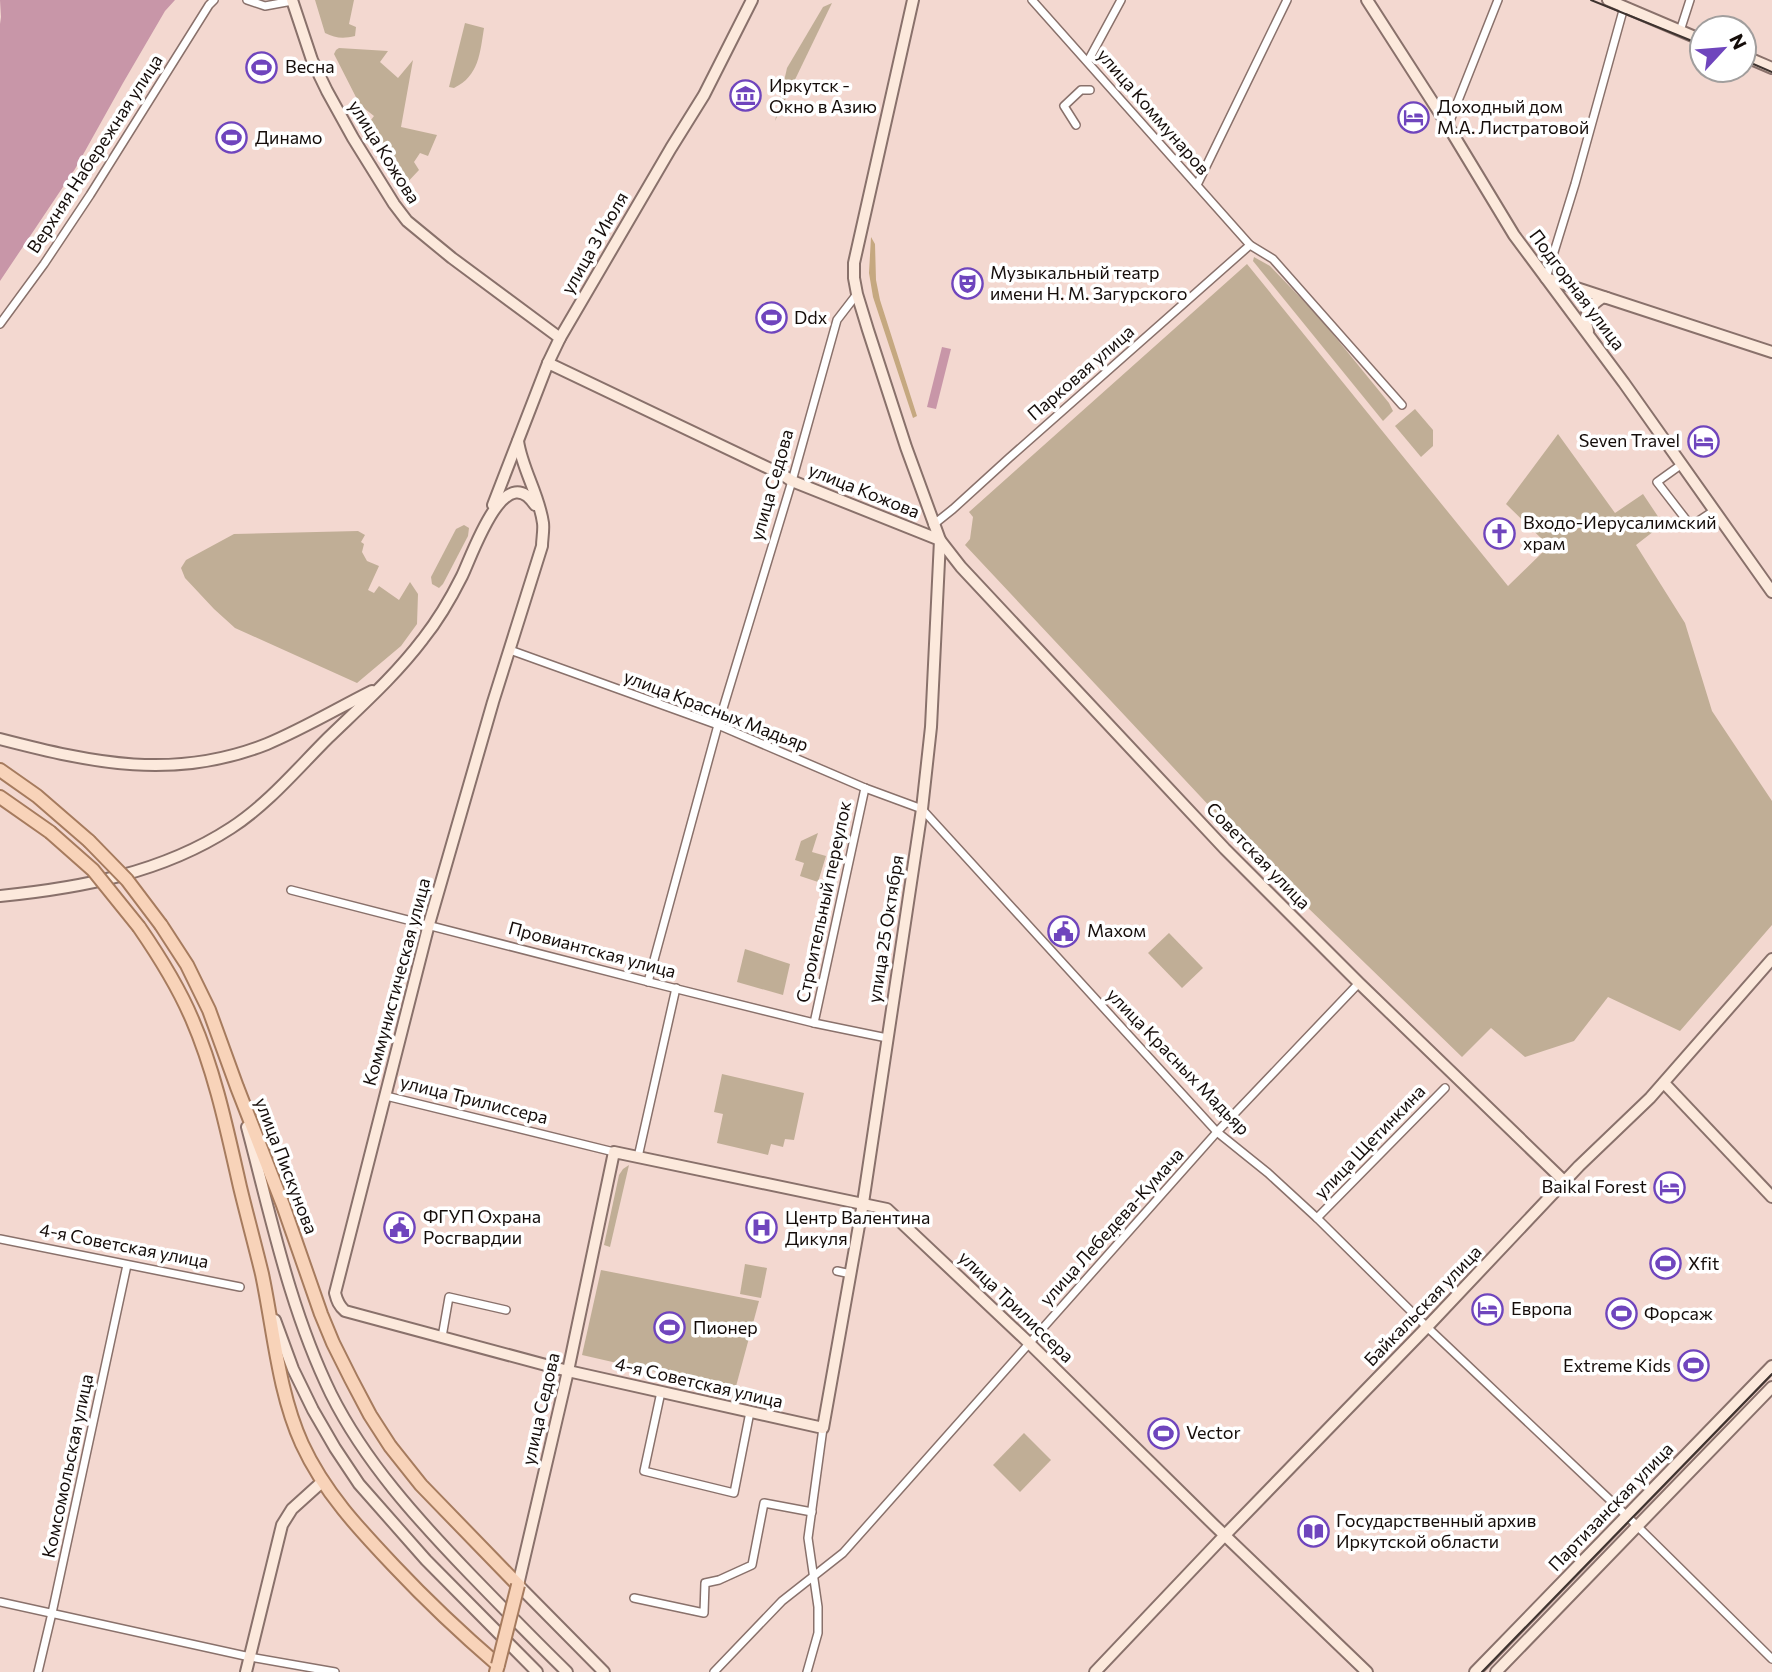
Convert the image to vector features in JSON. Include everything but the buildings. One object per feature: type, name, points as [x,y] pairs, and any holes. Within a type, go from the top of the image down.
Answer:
[{"type":"main road","name":"улица Кожова","points":[[292,0],[312,60],[327,92],[353,138],[407,221],[560,338]]},
{"type":"main road","name":"улица 3 Июля","points":[[0,896],[84,885],[122,876],[170,860],[232,828],[260,805],[384,684],[421,642],[442,614],[463,575],[560,338],[704,95],[752,0]]},
{"type":"main road","points":[[857,294],[854,263],[913,0]]},
{"type":"main road","name":"Подгорная улица","points":[[1367,0],[1514,235],[1772,592]]},
{"type":"main road","points":[[1608,0],[1688,34]]},
{"type":"main road","points":[[1546,278],[1772,352]]},
{"type":"main road","name":"улица 25 Октября","points":[[823,1428],[863,1203],[922,808],[931,727],[940,540],[857,294]]},
{"type":"main road","points":[[1589,336],[1587,312],[1599,299],[1607,298]]},
{"type":"main road","name":"улица Кожова","points":[[548,363],[792,481],[940,540]]},
{"type":"main road","name":"Коммунистическая улица","points":[[518,441],[520,456],[539,507],[543,525],[542,546],[429,924],[335,1293],[339,1306],[345,1311],[568,1371]]},
{"type":"main road","points":[[490,514],[506,497],[520,492],[533,501],[543,525]]},
{"type":"main road","name":"Советская улица","points":[[940,540],[970,577],[1225,849],[1565,1182]]},
{"type":"main road","points":[[0,739],[106,763],[152,766],[196,763],[265,745],[384,684]]},
{"type":"main road","points":[[0,770],[37,796],[89,841],[127,880],[161,925],[195,979],[237,1087]]},
{"type":"main road","points":[[0,797],[50,831],[93,870],[139,927],[180,993],[204,1051],[225,1122],[276,1326],[293,1369],[329,1438],[359,1484],[426,1560],[537,1672]]},
{"type":"main road","name":"Байкальская улица","points":[[1095,1672],[1579,1166],[1664,1083],[1772,960]]},
{"type":"main road","points":[[1664,1083],[1772,1197]]},
{"type":"main road","name":"улица Пискунова","points":[[237,1087],[283,1205],[321,1314],[370,1415],[421,1485],[604,1672]]},
{"type":"main road","name":"улица Пискунова","points":[[237,1087],[300,1320],[332,1397],[378,1468],[405,1502],[442,1545],[567,1672]]},
{"type":"main road","name":"улица Трилиссера","points":[[614,1152],[887,1209],[1029,1343],[1367,1672]]},
{"type":"main road","name":"улица Седова","points":[[499,1670],[568,1371],[614,1152]]},
{"type":"main road","points":[[262,1273],[289,1406],[302,1443],[323,1481],[341,1508],[383,1554],[499,1670]]},
{"type":"main road","name":"Партизанская улица","points":[[1475,1672],[1772,1366]]},
{"type":"main road","name":"4-я Советская улица","points":[[568,1371],[823,1428]]},
{"type":"main road","name":"Партизанская улица","points":[[1496,1672],[1772,1387]]},
{"type":"main road","points":[[246,1672],[282,1525],[292,1509],[323,1481]]},
{"type":"street","name":"Верхняя Набережная улица","points":[[0,324],[90,195],[214,0]]},
{"type":"street","points":[[247,0],[265,6],[292,0]]},
{"type":"street","name":"улица Коммунаров","points":[[1032,0],[1250,245],[1273,259],[1402,405]]},
{"type":"street","points":[[1088,61],[1121,0]]},
{"type":"street","points":[[1197,185],[1287,0]]},
{"type":"street","points":[[1448,126],[1499,0]]},
{"type":"street","points":[[1680,31],[1690,0]]},
{"type":"street","points":[[1546,278],[1624,6]]},
{"type":"street","points":[[1076,125],[1063,106],[1081,90],[1090,90]]},
{"type":"street","name":"Парковая улица","points":[[933,525],[1250,245]]},
{"type":"street","name":"улица Седова","points":[[648,982],[718,725],[792,481],[837,320],[857,294]]},
{"type":"street","points":[[1682,464],[1657,482],[1691,526],[1714,510]]},
{"type":"street","name":"улица Красных Мадьяр","points":[[510,650],[718,725],[865,788],[922,808],[1217,1132],[1268,1173],[1317,1218],[1427,1327],[1627,1516],[1772,1660]]},
{"type":"street","name":"Строительный переулок","points":[[814,1023],[865,788]]},
{"type":"street","name":"Провиантская улица","points":[[291,890],[648,982],[887,1038]]},
{"type":"street","name":"улица Лебедева-Кумача","points":[[714,1672],[782,1601],[843,1553],[1217,1132],[1359,983]]},
{"type":"street","points":[[638,1157],[676,988]]},
{"type":"street","name":"улица Щетинкина","points":[[1317,1218],[1445,1088]]},
{"type":"street","name":"улица Трилиссера","points":[[386,1096],[614,1152]]},
{"type":"street","name":"4-я Советская улица","points":[[0,1239],[240,1287]]},
{"type":"street","name":"Комсомольская улица","points":[[38,1672],[127,1265]]},
{"type":"street","points":[[837,1271],[851,1274]]},
{"type":"street","points":[[442,1337],[449,1297],[506,1310]]},
{"type":"street","points":[[661,1392],[644,1471],[734,1493],[750,1412]]},
{"type":"street","name":"улица 25 Октября","points":[[807,1672],[818,1633],[818,1607],[808,1538],[823,1428]]},
{"type":"street","points":[[634,1598],[704,1613],[705,1583],[719,1580],[752,1565],[764,1503],[812,1512]]},
{"type":"street","points":[[0,1602],[250,1657],[335,1672]]},
{"type":"shaded area","points":[[0,0],[175,0],[165,11],[75,169],[0,281],[1,17]]},
{"type":"shaded area","points":[[315,0],[354,0],[349,24],[356,27],[355,36],[339,38],[325,33]]},
{"type":"shaded area","points":[[832,3],[775,121],[787,68],[823,7]]},
{"type":"shaded area","points":[[465,23],[484,28],[477,63],[462,83],[454,88],[449,87]]},
{"type":"shaded area","points":[[339,48],[388,51],[380,62],[398,78],[413,60],[401,127],[437,135],[428,156],[420,153],[414,162],[419,170],[403,187],[368,124],[374,116],[360,105],[334,54]]},
{"type":"shaded area","points":[[871,237],[875,244],[876,280],[880,300],[917,416],[913,418],[873,297],[869,273]]},
{"type":"shaded area","points":[[1254,257],[1270,266],[1319,317],[1389,403],[1393,411],[1383,421],[1253,261]]},
{"type":"shaded area","points":[[1247,264],[1508,586],[1549,546],[1506,504],[1558,434],[1615,513],[1643,494],[1663,524],[1636,545],[1685,623],[1712,711],[1772,801],[1772,925],[1680,1031],[1608,997],[1574,1041],[1525,1057],[1491,1028],[1462,1057],[1273,874],[965,545],[970,539],[973,517],[969,512]]},
{"type":"shaded area","points":[[942,347],[951,349],[936,409],[927,407]]},
{"type":"shaded area","points":[[1415,409],[1433,430],[1433,446],[1421,457],[1395,426]]},
{"type":"shaded area","points":[[464,525],[469,528],[468,536],[439,588],[432,584],[431,577],[456,529]]},
{"type":"shaded area","points":[[358,531],[365,535],[361,542],[364,544],[362,552],[367,561],[379,566],[368,590],[374,593],[379,586],[399,600],[410,582],[418,594],[417,624],[401,646],[357,683],[235,628],[185,578],[181,568],[186,560],[234,534]]},
{"type":"shaded area","points":[[818,833],[812,852],[826,856],[818,882],[800,876],[804,863],[795,860],[801,841]]},
{"type":"shaded area","points":[[1169,933],[1203,968],[1182,988],[1148,953]]},
{"type":"shaded area","points":[[745,949],[790,964],[783,995],[737,982]]},
{"type":"shaded area","points":[[722,1074],[804,1093],[794,1140],[785,1139],[783,1147],[771,1144],[768,1155],[717,1143],[723,1114],[714,1112]]},
{"type":"shaded area","points":[[629,1165],[610,1247],[604,1245],[619,1175]]},
{"type":"shaded area","points":[[745,1264],[767,1268],[761,1298],[740,1294]]},
{"type":"shaded area","name":"Пионер","points":[[601,1270],[759,1301],[735,1390],[582,1355]]},
{"type":"shaded area","points":[[1024,1433],[1051,1460],[1020,1492],[993,1465]]},
{"type":"tram line","points":[[1591,0],[1688,39]]},
{"type":"tram line","points":[[1758,66],[1772,72]]},
{"type":"tram line","points":[[1482,1672],[1772,1374]]},
{"type":"place","name":"Весна","points":[[262,67]]},
{"type":"place","name":"Иркутск - Окно в Азию","points":[[746,96]]},
{"type":"place","name":"Доходный дом М.А. Листратовой","points":[[1414,117]]},
{"type":"place","name":"Динамо","points":[[232,138]]},
{"type":"place","name":"Музыкальный театр имени Н. М. Загурского","points":[[967,283]]},
{"type":"place","name":"Ddx","points":[[771,318]]},
{"type":"place","name":"Seven Travel","points":[[1703,441]]},
{"type":"place","name":"Входо-Иерусалимский храм","points":[[1500,533]]},
{"type":"place","name":"Махом","points":[[1064,931]]},
{"type":"place","name":"Baikal Forest","points":[[1670,1187]]},
{"type":"place","name":"ФГУП Охрана Росгвардии","points":[[400,1227]]},
{"type":"place","name":"Центр Валентина Дикуля","points":[[762,1228]]},
{"type":"place","name":"Xfit","points":[[1665,1264]]},
{"type":"place","name":"Европа","points":[[1488,1309]]},
{"type":"place","name":"Форсаж","points":[[1621,1314]]},
{"type":"place","name":"Пионер","points":[[670,1328]]},
{"type":"place","name":"Extreme Kids","points":[[1694,1366]]},
{"type":"place","name":"Vector","points":[[1163,1433]]},
{"type":"place","name":"Государственный архив Иркутской области","points":[[1313,1531]]}]
